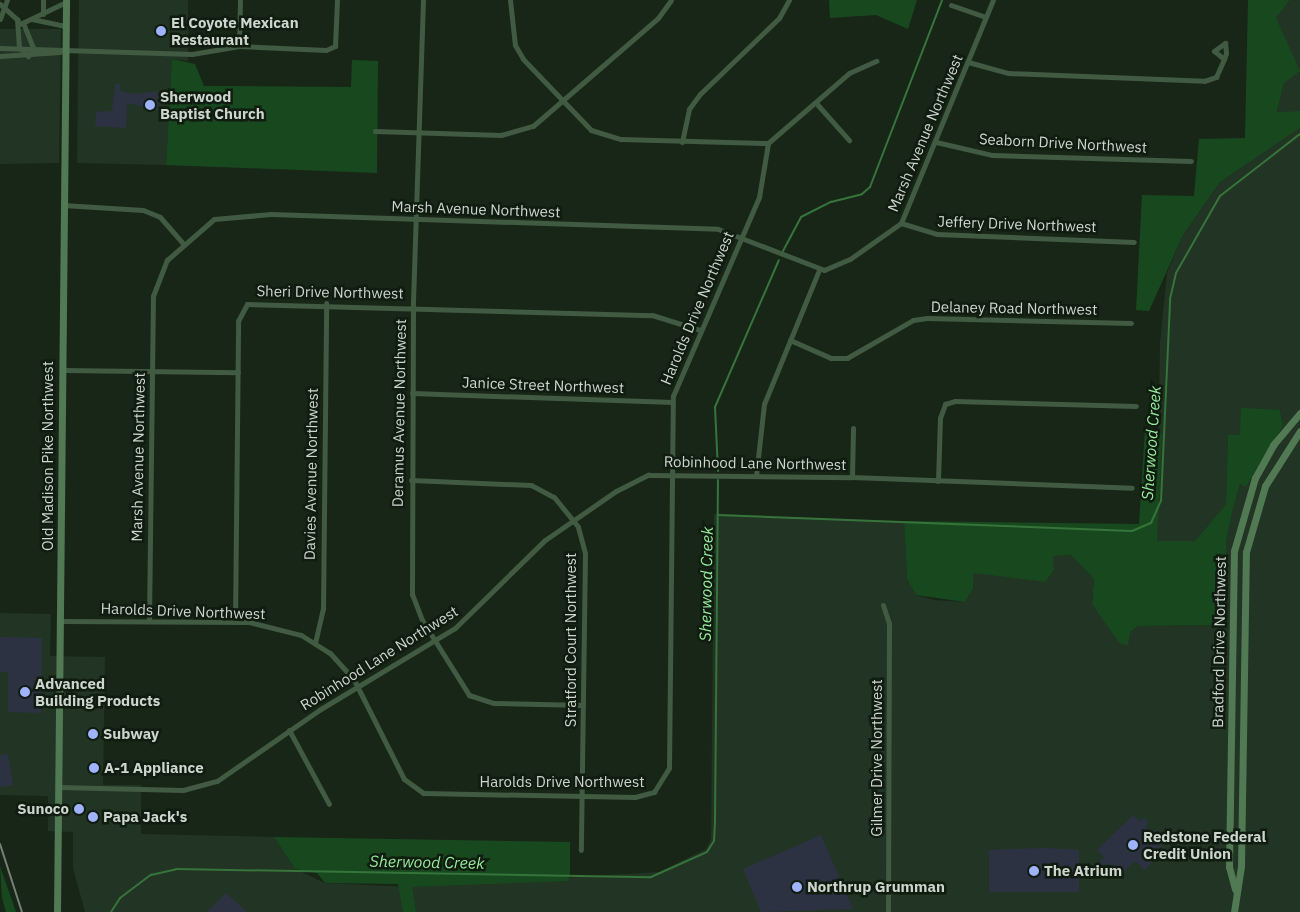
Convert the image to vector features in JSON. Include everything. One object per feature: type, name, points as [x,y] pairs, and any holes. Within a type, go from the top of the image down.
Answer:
[{"type":"main road","name":"Old Madison Pike Northwest","points":[[57,912],[66,1]]},
{"type":"main road","name":"Bradford Drive Northwest","points":[[1235,889],[1229,866],[1235,544],[1255,478],[1273,445],[1300,413]]},
{"type":"main road","name":"Bradford Drive Northwest","points":[[1234,912],[1235,889],[1242,866],[1246,552],[1265,486],[1300,431]]},
{"type":"street","points":[[0,18],[6,8],[7,0]]},
{"type":"street","points":[[43,0],[43,19]]},
{"type":"street","points":[[239,46],[240,0]]},
{"type":"street","points":[[0,48],[33,47],[65,51],[192,54],[239,46],[326,50],[335,46],[337,0]]},
{"type":"street","name":"Deramus Avenue Northwest","points":[[423,0],[413,306],[411,588],[434,641],[461,687],[478,700],[583,705]]},
{"type":"street","points":[[510,0],[510,21],[523,59],[591,130],[606,136],[682,142],[768,143],[849,73],[876,61]]},
{"type":"street","points":[[375,131],[418,133],[518,132],[563,102],[658,18],[671,0]]},
{"type":"street","points":[[682,142],[689,109],[700,94],[779,18],[789,0]]},
{"type":"street","name":"Marsh Avenue Northwest","points":[[149,621],[152,371],[158,274],[184,246],[214,219],[227,214],[718,229],[819,270],[850,259],[901,222],[936,142],[993,0]]},
{"type":"street","points":[[20,24],[66,1]]},
{"type":"street","points":[[0,4],[17,18],[33,47]]},
{"type":"street","points":[[951,5],[986,17]]},
{"type":"street","points":[[32,19],[43,19],[66,26]]},
{"type":"street","points":[[20,24],[19,47],[28,56]]},
{"type":"street","points":[[28,56],[33,47]]},
{"type":"street","points":[[0,56],[28,56],[65,51]]},
{"type":"street","points":[[968,62],[1008,73],[1204,81],[1216,77],[1224,59]]},
{"type":"street","points":[[816,103],[849,140]]},
{"type":"street","name":"Seaborn Drive Northwest","points":[[936,142],[992,155],[1191,161]]},
{"type":"street","name":"Harolds Drive Northwest","points":[[60,621],[235,622],[283,628],[315,643],[357,685],[404,779],[415,790],[436,795],[647,796],[661,786],[668,773],[673,402],[700,330],[763,185],[768,143]]},
{"type":"street","points":[[63,205],[143,210],[160,217],[184,246]]},
{"type":"street","name":"Jeffery Drive Northwest","points":[[901,222],[936,234],[1134,242]]},
{"type":"street","points":[[756,476],[760,416],[819,270]]},
{"type":"street","name":"Sheri Drive Northwest","points":[[235,622],[238,321],[247,304],[326,303],[659,316],[700,330]]},
{"type":"street","name":"Davies Avenue Northwest","points":[[315,643],[323,609],[326,303]]},
{"type":"street","name":"Delaney Road Northwest","points":[[790,340],[831,358],[847,358],[913,320],[927,318],[1131,323]]},
{"type":"street","points":[[63,370],[238,372]]},
{"type":"street","name":"Janice Street Northwest","points":[[412,393],[673,402]]},
{"type":"street","points":[[938,481],[940,418],[945,404],[1136,406]]},
{"type":"street","points":[[852,477],[854,428]]},
{"type":"street","name":"Robinhood Lane Northwest","points":[[58,787],[200,787],[221,778],[357,685],[434,641],[469,618],[538,546],[631,482],[672,473],[852,477],[1132,488]]},
{"type":"street","name":"Stratford Court Northwest","points":[[411,480],[531,485],[554,497],[574,520],[584,548],[582,850]]},
{"type":"street","name":"Gilmer Drive Northwest","points":[[883,605],[889,623],[888,912]]},
{"type":"street","points":[[289,730],[329,804]]},
{"type":"shaded area","points":[[79,0],[188,0],[188,61],[172,59],[166,165],[77,163]]},
{"type":"shaded area","points":[[1290,0],[1300,0],[1300,111],[1277,113],[1284,83],[1276,18]]},
{"type":"shaded area","points":[[0,29],[61,29],[59,163],[0,164]]},
{"type":"shaded area","points":[[1300,128],[1300,912],[85,912],[73,868],[73,832],[48,831],[48,796],[0,795],[0,613],[51,614],[50,656],[105,657],[103,785],[141,785],[141,834],[274,837],[295,869],[325,883],[411,887],[659,872],[706,849],[711,839],[714,514],[904,521],[907,579],[916,595],[934,600],[965,602],[973,589],[974,572],[1045,582],[1053,556],[1071,555],[1094,579],[1092,604],[1130,632],[1138,626],[1226,625],[1226,542],[1240,484],[1246,486],[1283,426],[1280,410],[1240,436],[1228,436],[1226,504],[1195,541],[1157,541],[1160,343],[1167,273],[1183,235],[1220,182]]},
{"type":"green space","points":[[829,0],[917,0],[908,29],[876,15],[830,18]]},
{"type":"green space","points":[[1248,0],[1290,0],[1276,18],[1300,71],[1284,83],[1277,112],[1300,111],[1300,128],[1220,182],[1183,235],[1149,311],[1136,310],[1142,195],[1194,196],[1199,139],[1245,138]]},
{"type":"green space","points":[[172,59],[195,64],[204,86],[351,87],[352,60],[378,61],[377,173],[166,165]]},
{"type":"green space","points":[[1241,408],[1280,410],[1283,426],[1246,487],[1240,484],[1226,542],[1226,625],[1138,626],[1130,632],[1128,645],[1120,644],[1092,604],[1094,579],[1071,555],[1053,556],[1054,570],[1045,582],[974,573],[973,589],[965,602],[916,595],[907,579],[904,521],[1139,524],[1145,429],[1157,430],[1162,435],[1157,541],[1195,541],[1226,504],[1228,435],[1240,435]]},
{"type":"green space","points":[[274,837],[570,842],[570,874],[568,881],[412,887],[416,912],[403,912],[398,884],[325,883],[317,873],[295,869]]},
{"type":"green space","points":[[0,866],[16,912],[6,912],[2,898]]},
{"type":"building","name":"Sherwood Baptist Church","points":[[115,84],[120,84],[120,91],[134,94],[158,91],[158,110],[127,103],[126,128],[95,126],[96,112],[112,111]]},
{"type":"building","name":"Advanced Building Products","points":[[0,637],[42,638],[41,713],[8,712],[8,672],[0,672]]},
{"type":"building","points":[[8,754],[13,785],[0,787],[0,755]]},
{"type":"building","name":"Redstone Federal Credit Union","points":[[1133,815],[1140,822],[1142,818],[1148,820],[1146,828],[1156,831],[1162,846],[1147,857],[1152,862],[1145,870],[1135,861],[1121,875],[1109,863],[1102,866],[1100,860],[1105,858],[1097,850]]},
{"type":"building","name":"Northrup Grumman","points":[[821,835],[853,909],[761,912],[743,869]]},
{"type":"building","name":"The Atrium","points":[[1045,848],[1079,850],[1079,892],[989,892],[989,850]]},
{"type":"building","points":[[226,893],[247,912],[207,912]]},
{"type":"waterway","points":[[783,251],[801,217],[831,202],[862,194],[870,187],[942,0]]},
{"type":"waterway","name":"Sherwood Creek","points":[[718,515],[1132,531],[1151,523],[1161,501],[1170,299],[1176,273],[1220,196],[1300,134]]},
{"type":"waterway","points":[[718,471],[715,407],[779,260]]},
{"type":"waterway","name":"Sherwood Creek","points":[[111,912],[120,898],[151,875],[176,869],[651,877],[707,852],[714,841],[715,821],[718,480]]},
{"type":"railway","points":[[0,844],[22,912]]},
{"type":"place","name":"El Coyote Mexican Restaurant","points":[[161,31]]},
{"type":"place","name":"Sherwood Baptist Church","points":[[150,105]]},
{"type":"place","name":"Advanced Building Products","points":[[25,692]]},
{"type":"place","name":"Subway","points":[[93,734]]},
{"type":"place","name":"A-1 Appliance","points":[[94,768]]},
{"type":"place","name":"Sunoco","points":[[79,809]]},
{"type":"place","name":"Papa Jack's","points":[[93,817]]},
{"type":"place","name":"Redstone Federal Credit Union","points":[[1133,845]]},
{"type":"place","name":"The Atrium","points":[[1034,871]]},
{"type":"place","name":"Northrup Grumman","points":[[797,887]]}]
